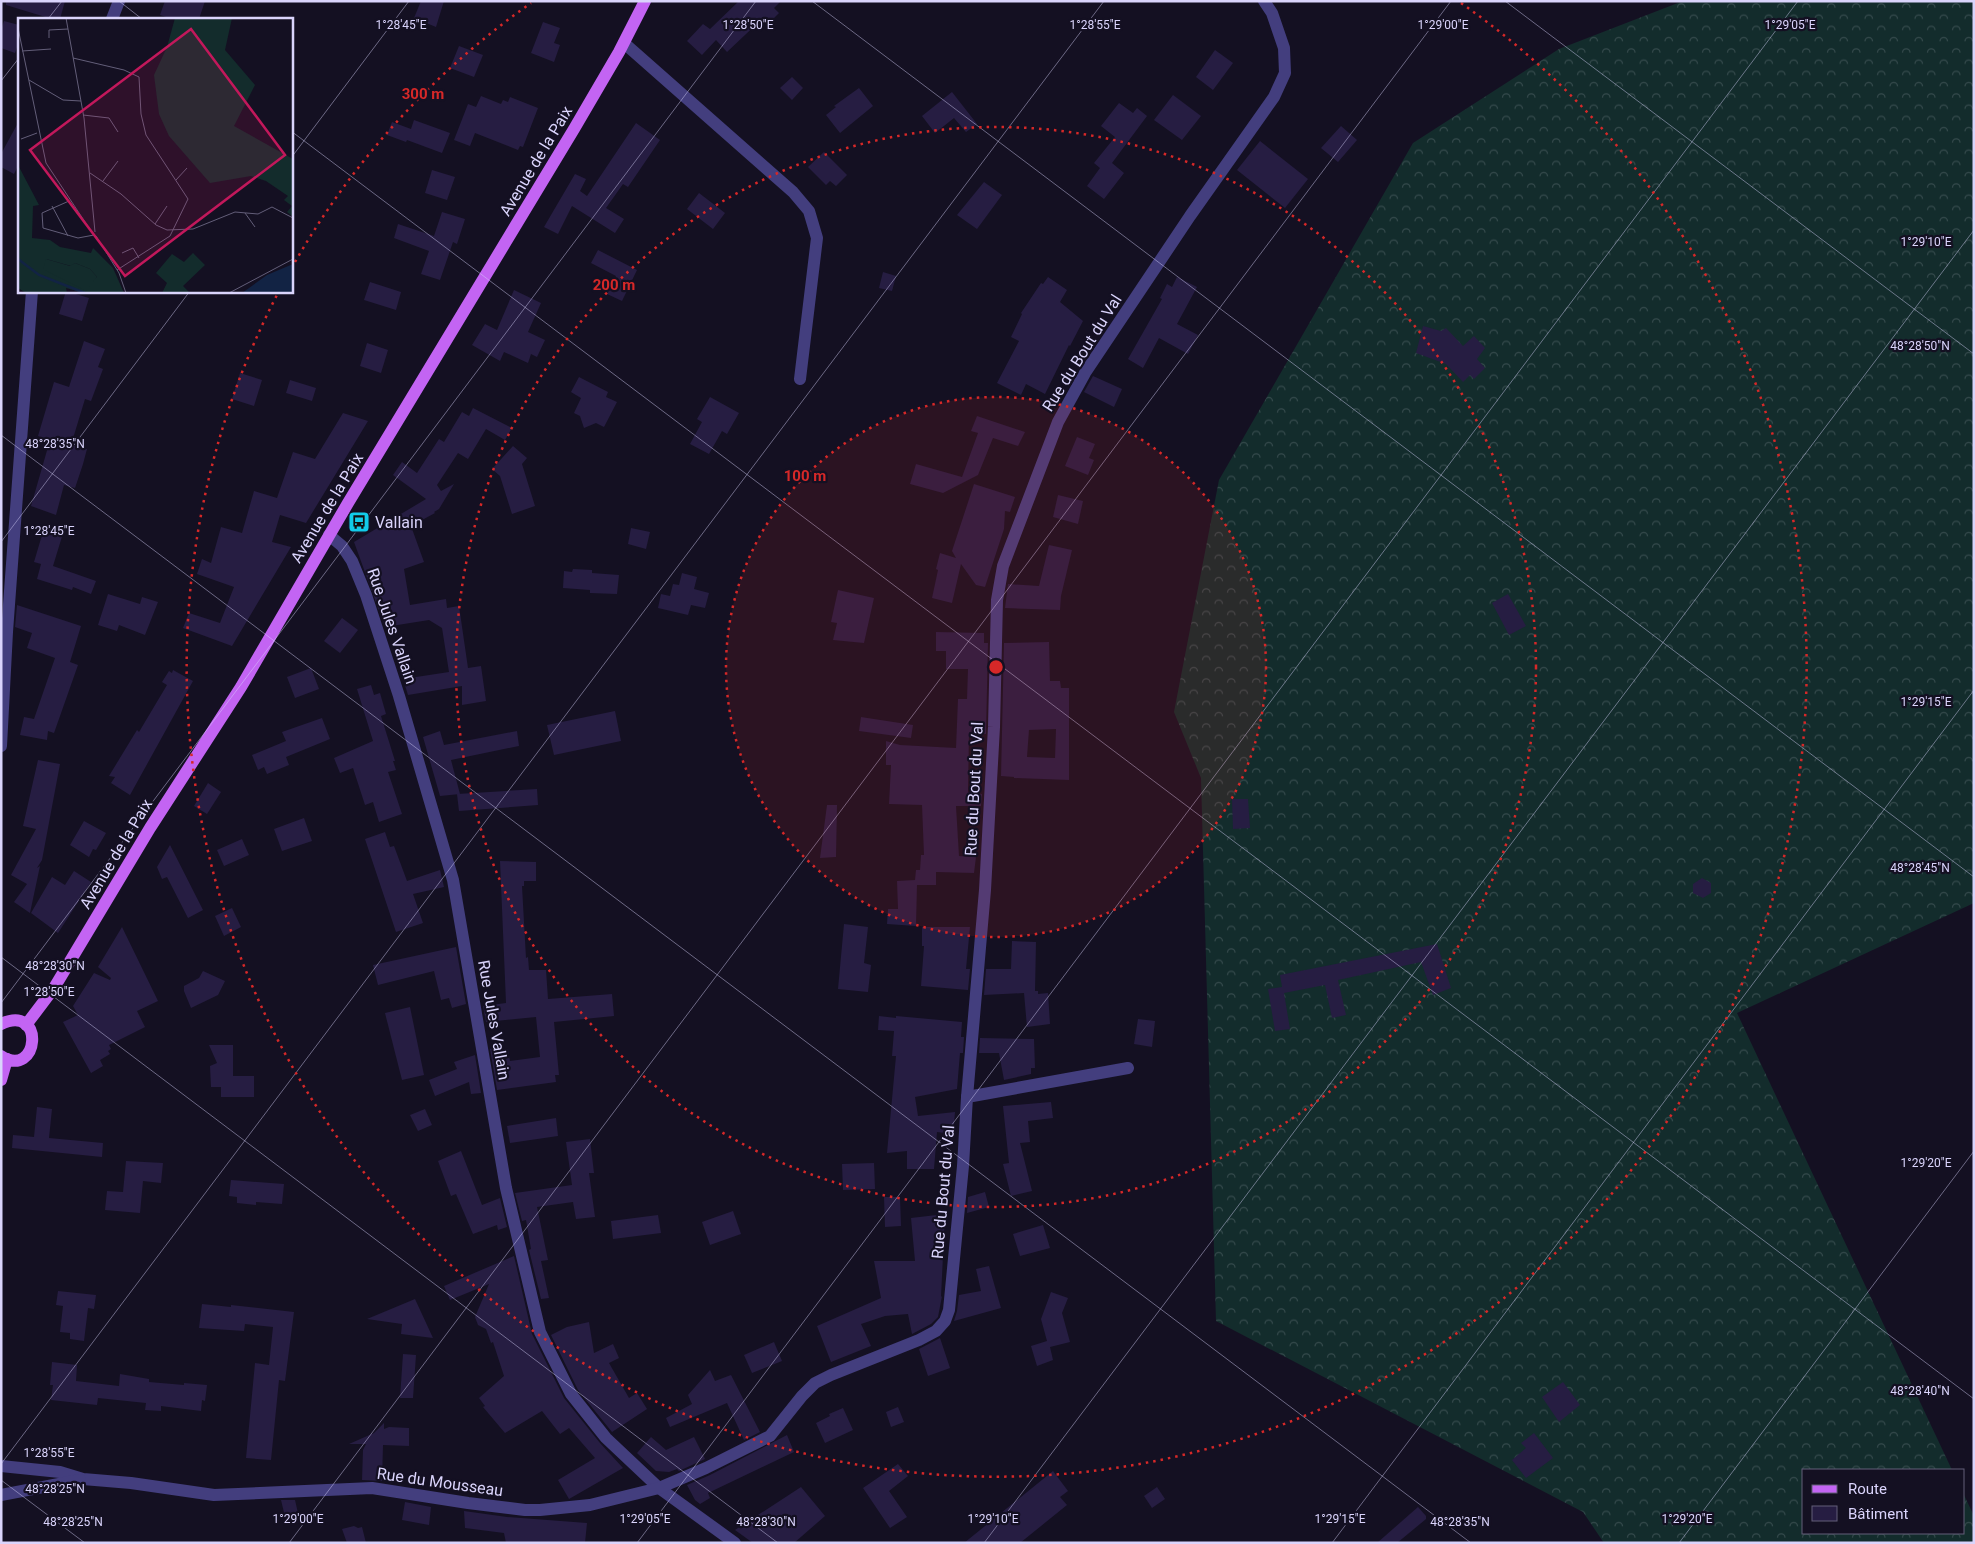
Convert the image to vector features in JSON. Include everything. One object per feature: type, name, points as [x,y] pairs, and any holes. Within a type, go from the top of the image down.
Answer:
[{"type":"main road","name":"Avenue de la Paix","points":[[26,1025],[54,988],[150,828],[242,687],[329,535],[574,129],[624,42],[645,1]]},
{"type":"main road","points":[[1,1024],[14,1020],[26,1025],[33,1036],[32,1048],[23,1058],[17,1060],[4,1058],[1,1080]]},
{"type":"street","points":[[112,18],[119,1]]},
{"type":"street","name":"Rue du Bout du Val","points":[[659,1488],[706,1468],[770,1436],[802,1396],[816,1383],[831,1374],[919,1340],[936,1331],[945,1321],[949,1310],[962,1176],[986,881],[994,727],[997,600],[1003,566],[1058,422],[1085,373],[1190,216],[1274,97],[1285,73],[1284,48],[1272,13],[1264,1]]},
{"type":"street","points":[[624,42],[793,192],[808,211],[817,238],[800,380]]},
{"type":"street","points":[[1,746],[4,631],[32,292]]},
{"type":"street","name":"Rue Jules Vallain","points":[[329,535],[342,546],[352,561],[366,595],[453,880],[506,1188],[540,1332],[570,1394],[606,1438],[659,1488],[735,1543]]},
{"type":"street","points":[[967,1098],[1128,1068]]},
{"type":"street","points":[[1,1466],[60,1472],[83,1479]]},
{"type":"street","points":[[1,1495],[83,1479]]},
{"type":"street","name":"Rue du Mousseau","points":[[83,1479],[131,1483],[214,1495],[372,1488],[468,1503],[540,1510],[590,1505],[659,1488]]},
{"type":"green space","points":[[1683,1],[1974,1],[1974,903],[1737,1013],[1952,1469],[1802,1469],[1802,1534],[1965,1534],[1965,1497],[1974,1516],[1974,1543],[1604,1543],[1583,1512],[1216,1321],[1201,778],[1174,712],[1219,480],[1413,143],[1559,49]]},
{"type":"building","points":[[6,1],[65,1],[60,18],[49,18],[6,5]]},
{"type":"building","points":[[165,1],[205,1],[199,18],[169,18],[160,15]]},
{"type":"building","points":[[421,1],[444,1],[436,27],[414,18]]},
{"type":"building","points":[[739,1],[781,1],[774,8],[779,13],[769,23],[764,17],[727,52],[716,40],[702,55],[687,41],[703,24],[710,29]]},
{"type":"building","points":[[4,21],[18,25],[18,45],[15,53],[1,48],[1,30]]},
{"type":"building","points":[[543,22],[560,28],[554,43],[560,45],[554,62],[531,53]]},
{"type":"building","points":[[459,46],[483,55],[474,77],[450,68]]},
{"type":"building","points":[[1215,50],[1233,63],[1213,90],[1196,77]]},
{"type":"building","points":[[792,77],[803,88],[792,100],[780,88]]},
{"type":"building","points":[[859,88],[873,106],[840,133],[826,115],[836,107],[834,106]]},
{"type":"building","points":[[952,92],[977,124],[966,132],[954,118],[935,133],[922,116]]},
{"type":"building","points":[[1173,95],[1201,116],[1182,140],[1154,120]]},
{"type":"building","points":[[481,96],[501,104],[503,100],[508,102],[510,97],[538,108],[523,147],[520,146],[518,150],[475,133],[470,146],[454,140],[468,104],[476,107]]},
{"type":"building","points":[[1119,103],[1133,113],[1137,108],[1147,116],[1112,163],[1124,173],[1104,199],[1087,186],[1100,168],[1094,163],[1115,137],[1101,126]]},
{"type":"building","points":[[414,120],[450,133],[442,153],[387,135],[392,122],[411,129]]},
{"type":"building","points":[[18,123],[18,166],[14,174],[1,167],[1,154]]},
{"type":"building","points":[[636,123],[660,140],[628,187],[623,184],[606,208],[624,219],[615,233],[572,206],[558,234],[544,227],[575,174],[586,179],[580,191],[587,196]]},
{"type":"building","points":[[1341,126],[1357,140],[1338,162],[1321,148]]},
{"type":"building","points":[[1260,141],[1308,179],[1285,208],[1237,170]]},
{"type":"building","points":[[824,152],[847,175],[836,186],[830,181],[826,185],[808,167]]},
{"type":"building","points":[[432,170],[455,177],[447,200],[425,193]]},
{"type":"building","points":[[984,182],[1002,195],[977,229],[957,215]]},
{"type":"building","points":[[699,193],[725,213],[713,229],[687,209]]},
{"type":"building","points":[[442,212],[465,219],[457,244],[453,242],[440,280],[421,274],[429,251],[394,238],[398,224],[434,236]]},
{"type":"building","points":[[598,250],[637,270],[622,301],[607,294],[616,276],[591,263]]},
{"type":"building","points":[[883,272],[896,276],[892,291],[879,288]]},
{"type":"building","points":[[1048,277],[1067,290],[1060,302],[1083,321],[1045,394],[1026,384],[1021,395],[997,383],[1019,341],[1011,337],[1021,313],[1041,283],[1043,284]]},
{"type":"building","points":[[1177,277],[1197,287],[1177,324],[1198,335],[1188,354],[1159,338],[1143,368],[1128,359],[1162,299],[1160,298],[1167,284],[1172,287]]},
{"type":"building","points":[[370,282],[401,292],[396,310],[364,300]]},
{"type":"building","points":[[514,290],[541,303],[528,332],[545,340],[537,357],[531,354],[528,363],[504,352],[500,361],[472,345],[485,324],[497,330]]},
{"type":"building","points":[[66,292],[89,298],[82,321],[59,314]]},
{"type":"building","points":[[1423,326],[1441,331],[1446,328],[1463,346],[1474,336],[1485,348],[1477,359],[1485,368],[1474,379],[1470,375],[1463,382],[1446,364],[1416,353]]},
{"type":"building","points":[[84,341],[105,349],[98,367],[103,369],[91,401],[85,399],[71,445],[87,449],[83,464],[75,488],[64,485],[56,515],[31,506],[50,440],[38,436],[54,382],[69,387]]},
{"type":"building","points":[[367,343],[388,350],[381,373],[360,366]]},
{"type":"building","points":[[240,373],[262,380],[254,406],[232,399]]},
{"type":"building","points":[[1093,376],[1122,389],[1114,407],[1084,392]]},
{"type":"building","points":[[579,377],[608,392],[606,397],[617,402],[604,427],[596,423],[584,428],[580,416],[574,413],[581,398],[571,392]]},
{"type":"building","points":[[290,380],[316,388],[312,401],[286,393]]},
{"type":"building","points":[[710,397],[739,413],[727,434],[722,431],[709,454],[690,444],[702,422],[697,419]]},
{"type":"building","points":[[473,408],[512,428],[505,440],[486,429],[468,459],[458,453],[437,485],[441,491],[454,484],[439,509],[411,526],[424,562],[404,569],[410,605],[446,599],[447,608],[459,606],[468,668],[481,666],[486,701],[462,705],[462,686],[408,695],[403,679],[449,672],[442,628],[429,620],[385,627],[354,542],[426,499],[393,475],[402,462],[417,473],[439,439],[444,442],[462,412],[469,416]]},
{"type":"building","points":[[343,413],[368,421],[306,523],[280,515],[272,542],[291,547],[232,646],[183,628],[189,613],[220,623],[234,587],[197,574],[202,559],[211,563],[221,527],[242,533],[254,491],[277,498],[293,452],[315,459]]},
{"type":"building","points":[[977,416],[1025,432],[1018,446],[993,438],[978,475],[943,493],[910,484],[916,464],[962,477],[978,433],[971,431]]},
{"type":"building","points":[[1077,437],[1095,444],[1089,458],[1094,460],[1088,475],[1065,466]]},
{"type":"building","points":[[513,446],[527,458],[522,464],[535,506],[512,514],[500,476],[492,469]]},
{"type":"building","points":[[974,484],[1015,497],[1010,512],[1005,511],[1004,529],[985,587],[976,585],[961,564],[952,603],[932,598],[940,553],[956,558],[952,551]]},
{"type":"building","points":[[1058,495],[1083,501],[1078,524],[1053,517]]},
{"type":"building","points":[[45,525],[64,530],[53,566],[96,581],[91,594],[73,587],[72,590],[37,579],[41,564],[34,562]]},
{"type":"building","points":[[631,528],[650,532],[646,549],[628,544]]},
{"type":"building","points":[[1049,545],[1072,550],[1061,596],[1060,610],[1005,608],[1008,584],[1039,586]]},
{"type":"building","points":[[573,569],[592,570],[592,573],[619,575],[617,594],[590,593],[590,590],[563,588],[564,571],[572,572]]},
{"type":"building","points":[[682,573],[697,577],[694,589],[709,593],[705,608],[691,605],[688,615],[658,608],[661,594],[670,596],[673,584],[679,585]]},
{"type":"building","points":[[838,590],[874,598],[864,643],[833,640],[837,623],[831,622]]},
{"type":"building","points":[[108,594],[140,604],[142,597],[158,602],[145,635],[119,625],[117,631],[98,625]]},
{"type":"building","points":[[1508,594],[1526,626],[1509,635],[1492,603]]},
{"type":"building","points":[[17,605],[81,626],[70,662],[78,665],[54,733],[48,731],[47,740],[20,735],[24,717],[34,719],[55,658],[27,648],[32,633],[15,627]]},
{"type":"building","points":[[342,618],[358,630],[340,653],[324,641]]},
{"type":"building","points":[[936,632],[984,633],[984,643],[988,643],[986,734],[969,733],[968,792],[982,794],[981,806],[956,806],[959,856],[976,857],[974,873],[936,872],[936,885],[917,885],[916,926],[887,924],[888,909],[898,909],[897,881],[915,880],[916,870],[920,870],[921,855],[924,855],[922,805],[889,804],[891,765],[886,765],[886,741],[900,745],[956,748],[958,699],[967,699],[968,669],[946,669],[946,651],[936,651]]},
{"type":"building","points":[[1049,642],[1050,681],[1060,681],[1061,688],[1069,688],[1069,780],[1001,776],[1004,643]],"holes":[[[1056,729],[1055,758],[1027,757],[1029,730]]]},
{"type":"building","points":[[311,668],[319,689],[295,698],[287,677]]},
{"type":"building","points":[[173,670],[193,681],[130,795],[111,783],[115,777],[109,776],[137,730],[139,732],[167,685],[162,682],[169,671],[172,673]]},
{"type":"building","points":[[371,685],[374,695],[380,693],[386,714],[381,716],[396,770],[388,772],[402,814],[379,822],[373,802],[365,805],[353,768],[340,773],[334,758],[373,741],[357,689]]},
{"type":"building","points":[[615,711],[621,741],[554,755],[547,725]]},
{"type":"building","points":[[861,717],[913,725],[911,738],[859,731]]},
{"type":"building","points":[[322,718],[330,739],[286,757],[289,765],[267,774],[264,767],[258,770],[252,755],[286,741],[282,732]]},
{"type":"building","points":[[440,731],[444,745],[517,731],[519,746],[451,760],[460,794],[440,796],[423,737]]},
{"type":"building","points":[[38,760],[60,764],[42,860],[37,868],[40,866],[30,913],[14,902],[27,884],[11,875],[36,829],[23,826]]},
{"type":"building","points":[[208,783],[221,792],[207,814],[194,806]]},
{"type":"building","points":[[537,789],[538,805],[459,811],[457,794]]},
{"type":"building","points":[[1232,799],[1248,799],[1250,828],[1233,829]]},
{"type":"building","points":[[827,805],[837,805],[836,857],[820,858]]},
{"type":"building","points":[[304,818],[312,841],[282,851],[274,829]]},
{"type":"building","points":[[84,821],[106,833],[96,850],[93,849],[89,857],[70,845]]},
{"type":"building","points":[[385,832],[390,847],[394,846],[407,881],[440,870],[444,887],[413,894],[423,923],[396,932],[365,839]]},
{"type":"building","points":[[242,839],[249,855],[224,866],[217,850]]},
{"type":"building","points":[[170,845],[203,910],[188,918],[167,877],[162,879],[157,867]]},
{"type":"building","points":[[500,861],[536,862],[536,881],[524,881],[524,886],[522,886],[526,958],[528,957],[529,970],[546,970],[548,999],[612,994],[614,1016],[554,1022],[559,1075],[555,1075],[556,1082],[497,1090],[490,1049],[501,1045],[502,1051],[508,1049],[510,1061],[540,1057],[536,1017],[486,1022],[483,1006],[506,1003]]},
{"type":"building","points":[[74,871],[91,882],[58,933],[31,913],[52,877],[65,885]]},
{"type":"building","points":[[1702,878],[1711,883],[1711,893],[1703,898],[1693,893],[1693,884]]},
{"type":"building","points":[[232,908],[241,927],[224,936],[215,916]]},
{"type":"building","points":[[844,924],[868,927],[864,963],[871,965],[868,992],[838,989]]},
{"type":"building","points":[[122,927],[158,1001],[137,1011],[145,1027],[109,1045],[111,1049],[108,1051],[110,1054],[100,1060],[103,1066],[91,1073],[63,1022],[78,1015],[73,1006],[94,973],[110,980],[111,978],[98,967]]},
{"type":"building","points":[[922,927],[970,927],[966,969],[970,969],[968,990],[921,986],[924,946],[922,946]]},
{"type":"building","points":[[1012,941],[1036,942],[1035,991],[1038,991],[1038,994],[1048,993],[1050,1024],[1027,1027],[1024,993],[984,995],[986,969],[1011,969]]},
{"type":"building","points":[[1437,944],[1451,988],[1433,995],[1421,962],[1338,980],[1346,1015],[1332,1018],[1325,985],[1284,993],[1290,1029],[1275,1031],[1268,989],[1282,987],[1280,975]]},
{"type":"building","points":[[456,947],[466,1004],[452,1008],[449,998],[441,1000],[434,971],[378,985],[373,965]]},
{"type":"building","points":[[203,971],[225,981],[218,995],[191,1008],[184,991],[184,986],[199,978]]},
{"type":"building","points":[[410,1007],[424,1075],[402,1080],[385,1013]]},
{"type":"building","points":[[879,1016],[962,1022],[961,1037],[964,1037],[963,1053],[960,1053],[957,1089],[915,1097],[918,1116],[955,1112],[953,1134],[937,1132],[934,1169],[907,1169],[907,1151],[887,1153],[896,1056],[892,1056],[894,1031],[878,1030]]},
{"type":"building","points":[[1138,1019],[1155,1021],[1152,1047],[1134,1044]]},
{"type":"building","points":[[980,1038],[1034,1039],[1035,1068],[1031,1068],[1031,1074],[1004,1080],[999,1053],[979,1053]]},
{"type":"building","points":[[209,1045],[233,1045],[233,1076],[254,1076],[254,1097],[221,1097],[221,1087],[211,1087],[210,1066],[217,1063]]},
{"type":"building","points":[[475,1055],[481,1093],[471,1094],[469,1082],[435,1096],[429,1080],[457,1069],[454,1062]]},
{"type":"building","points":[[1051,1102],[1053,1118],[1028,1121],[1030,1142],[1020,1143],[1032,1191],[1011,1196],[1003,1164],[1009,1163],[1003,1106]]},
{"type":"building","points":[[37,1107],[52,1109],[49,1138],[103,1143],[102,1157],[12,1148],[13,1135],[34,1137]]},
{"type":"building","points":[[425,1109],[432,1125],[418,1131],[410,1115]]},
{"type":"building","points":[[556,1118],[558,1136],[510,1143],[507,1126]]},
{"type":"building","points":[[590,1139],[594,1173],[589,1173],[595,1217],[576,1219],[573,1202],[537,1207],[548,1260],[541,1261],[549,1298],[541,1299],[529,1250],[531,1249],[526,1220],[522,1221],[515,1193],[572,1185],[566,1142]]},
{"type":"building","points":[[461,1151],[482,1205],[500,1198],[507,1227],[498,1230],[497,1225],[473,1234],[456,1194],[451,1196],[438,1161]]},
{"type":"building","points":[[126,1161],[163,1163],[161,1183],[143,1181],[140,1213],[105,1210],[107,1191],[123,1192]]},
{"type":"building","points":[[874,1163],[875,1189],[843,1190],[842,1164]]},
{"type":"building","points":[[231,1180],[284,1184],[282,1204],[256,1202],[256,1205],[237,1203],[237,1197],[229,1196]]},
{"type":"building","points":[[985,1192],[989,1207],[967,1213],[968,1197]]},
{"type":"building","points":[[884,1197],[900,1197],[901,1226],[885,1227]]},
{"type":"building","points":[[733,1211],[741,1234],[710,1245],[702,1222]]},
{"type":"building","points":[[945,1214],[942,1296],[938,1317],[931,1324],[912,1334],[908,1314],[885,1316],[861,1324],[871,1346],[831,1362],[817,1326],[881,1298],[874,1261],[915,1261],[911,1218]]},
{"type":"building","points":[[658,1215],[661,1233],[613,1239],[611,1221]]},
{"type":"building","points":[[1043,1225],[1050,1248],[1020,1256],[1013,1234]]},
{"type":"building","points":[[514,1256],[532,1334],[564,1398],[623,1468],[569,1499],[558,1480],[595,1458],[569,1428],[560,1434],[542,1411],[505,1433],[483,1407],[485,1406],[479,1398],[504,1376],[493,1342],[491,1343],[486,1329],[478,1325],[475,1317],[489,1284],[450,1300],[444,1286]]},
{"type":"building","points":[[989,1266],[1001,1308],[954,1321],[959,1295],[981,1291],[976,1269]]},
{"type":"building","points":[[58,1291],[96,1295],[94,1309],[88,1308],[84,1341],[70,1339],[70,1333],[60,1332],[63,1306],[56,1305]]},
{"type":"building","points":[[1051,1292],[1068,1298],[1062,1313],[1070,1342],[1050,1347],[1053,1360],[1037,1366],[1031,1346],[1047,1341],[1041,1319]]},
{"type":"building","points":[[415,1299],[433,1338],[401,1334],[402,1324],[367,1319]]},
{"type":"building","points":[[202,1304],[231,1307],[231,1305],[294,1312],[285,1381],[279,1380],[271,1460],[246,1458],[255,1363],[269,1365],[273,1327],[245,1324],[244,1331],[199,1328]]},
{"type":"building","points":[[589,1322],[594,1353],[613,1344],[619,1358],[609,1363],[629,1398],[637,1393],[647,1409],[612,1432],[578,1390],[551,1335],[567,1327]]},
{"type":"building","points":[[940,1338],[950,1368],[928,1376],[919,1349]]},
{"type":"building","points":[[774,1342],[782,1361],[752,1373],[744,1355]]},
{"type":"building","points":[[403,1354],[416,1355],[413,1398],[400,1398]]},
{"type":"building","points":[[52,1362],[77,1365],[76,1381],[119,1386],[120,1374],[149,1379],[149,1382],[207,1385],[205,1401],[202,1400],[201,1411],[161,1406],[161,1411],[145,1410],[146,1403],[98,1398],[97,1405],[51,1400],[53,1385],[50,1385]]},
{"type":"building","points":[[710,1370],[715,1381],[731,1375],[760,1432],[744,1440],[727,1403],[670,1427],[666,1418],[692,1404],[688,1395]]},
{"type":"building","points":[[1563,1382],[1580,1405],[1559,1422],[1542,1397]]},
{"type":"building","points":[[898,1407],[904,1422],[891,1427],[886,1412]]},
{"type":"building","points":[[843,1408],[853,1430],[825,1443],[816,1423],[830,1416],[829,1414]]},
{"type":"building","points":[[384,1423],[384,1429],[389,1427],[409,1428],[409,1446],[383,1445],[382,1481],[362,1480],[363,1450],[366,1444],[349,1444],[374,1433]]},
{"type":"building","points":[[1534,1433],[1553,1458],[1526,1478],[1512,1460],[1526,1448],[1521,1443]]},
{"type":"building","points":[[787,1435],[794,1452],[708,1493],[710,1498],[700,1504],[695,1500],[687,1485]]},
{"type":"building","points":[[651,1437],[666,1450],[694,1437],[705,1459],[679,1471],[677,1469],[669,1472],[656,1471],[637,1453]]},
{"type":"building","points":[[898,1464],[908,1476],[889,1491],[907,1517],[890,1528],[863,1488]]},
{"type":"building","points":[[1053,1471],[1068,1491],[1060,1497],[1067,1505],[1020,1543],[964,1543]]},
{"type":"building","points":[[801,1487],[825,1516],[794,1543],[753,1543],[735,1530]]},
{"type":"building","points":[[1157,1487],[1165,1499],[1152,1508],[1144,1496]]},
{"type":"building","points":[[281,1500],[295,1500],[300,1522],[287,1525]]},
{"type":"building","points":[[405,1502],[431,1507],[429,1525],[402,1520]]},
{"type":"building","points":[[1418,1507],[1426,1516],[1426,1519],[1397,1543],[1377,1543]]},
{"type":"building","points":[[464,1511],[507,1517],[587,1523],[585,1543],[506,1543],[504,1533],[465,1528]]},
{"type":"building","points":[[354,1526],[362,1527],[366,1543],[347,1543],[342,1529]]},
{"type":"place","name":"Vallain","points":[[359,522]]}]
